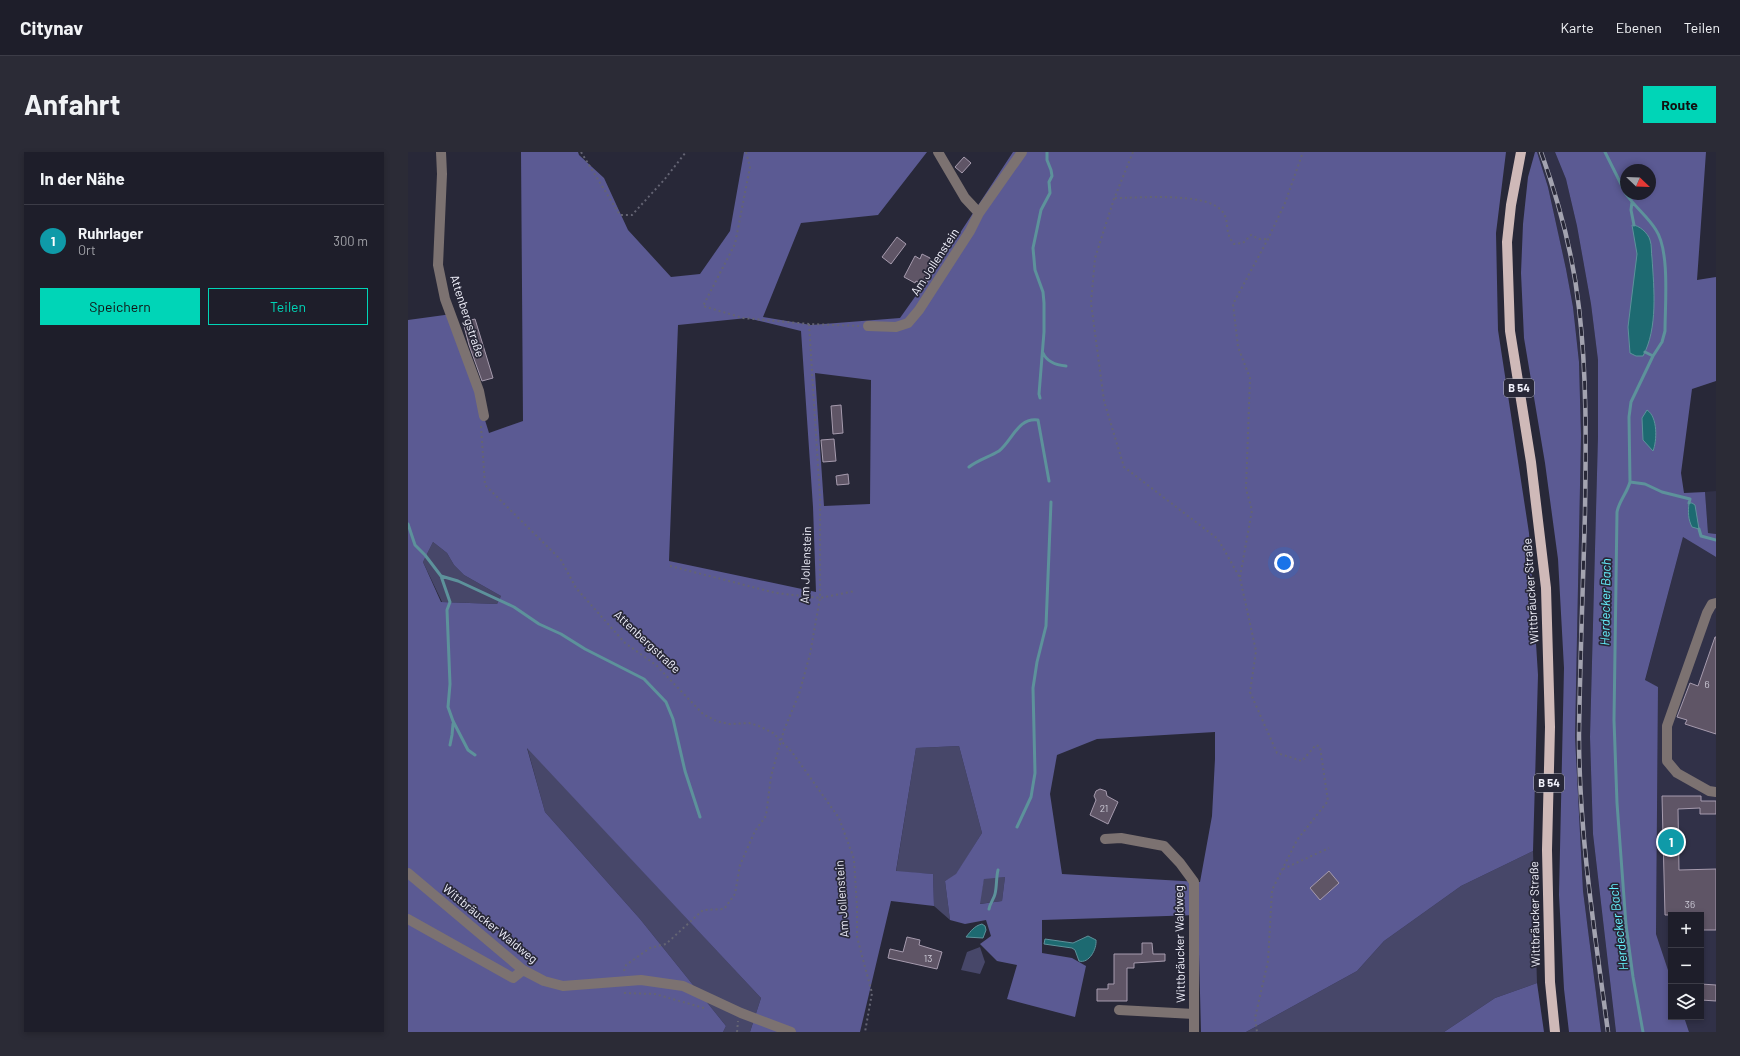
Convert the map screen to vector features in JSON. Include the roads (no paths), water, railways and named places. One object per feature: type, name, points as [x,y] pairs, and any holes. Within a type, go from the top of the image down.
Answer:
[{"type":"main road","name":"Wittbräucker Straße","points":[[1521,152],[1511,205],[1507,242],[1510,331],[1532,462],[1546,588],[1550,727],[1547,850],[1550,982],[1556,1032]]},
{"type":"street","name":"Attenbergstraße","points":[[441,152],[442,174],[438,265],[445,299],[479,391],[482,419]]},
{"type":"street","points":[[938,152],[965,198],[979,213]]},
{"type":"street","name":"Am Jollenstein","points":[[868,326],[896,327],[908,323],[919,310],[970,231],[979,213],[1022,152]]},
{"type":"street","points":[[1716,603],[1712,604],[1707,613],[1667,726],[1667,761],[1677,773],[1709,790],[1716,792]]},
{"type":"street","name":"Wittbräucker Waldweg","points":[[1105,839],[1121,838],[1164,846],[1180,863],[1194,882],[1194,1032]]},
{"type":"street","name":"Wittbräucker Waldweg","points":[[408,873],[523,970],[544,981],[563,986],[641,980],[682,986],[741,1013],[791,1032]]},
{"type":"street","points":[[408,919],[512,978],[523,970]]},
{"type":"street","name":"Wittbräucker Waldweg","points":[[1119,1010],[1194,1014]]},
{"type":"waterway","points":[[1040,398],[1039,394],[1044,332],[1044,303],[1043,292],[1035,270],[1033,248],[1041,210],[1050,193],[1049,182],[1052,176],[1047,160],[1047,152]]},
{"type":"waterway","name":"Herdecker Bach","points":[[1605,152],[1620,182]]},
{"type":"waterway","name":"Herdecker Bach","points":[[1631,200],[1656,230],[1663,251],[1666,279],[1665,331],[1662,342],[1653,356],[1631,402],[1629,417],[1630,482],[1619,504],[1617,512],[1614,720],[1617,803],[1626,925],[1633,977],[1643,1032]]},
{"type":"waterway","points":[[1632,202],[1631,210],[1634,225]]},
{"type":"waterway","points":[[1645,352],[1653,356]]},
{"type":"waterway","points":[[1043,353],[1047,359],[1052,362],[1058,365],[1066,366]]},
{"type":"waterway","points":[[969,467],[1004,447],[1020,426],[1025,422],[1038,420],[1049,481]]},
{"type":"waterway","points":[[1630,482],[1645,484],[1662,492],[1690,499],[1689,503]]},
{"type":"waterway","points":[[1017,827],[1031,797],[1035,773],[1033,688],[1037,662],[1046,626],[1051,502]]},
{"type":"waterway","points":[[408,524],[415,545],[425,555],[441,576],[450,602],[447,610],[450,684],[448,707],[453,721],[468,750],[475,755]]},
{"type":"waterway","points":[[1699,529],[1701,536],[1716,540]]},
{"type":"waterway","points":[[441,576],[458,581],[514,607],[539,624],[561,634],[585,649],[644,679],[666,702],[673,719],[685,771],[700,817]]},
{"type":"waterway","points":[[450,745],[453,724]]},
{"type":"waterway","points":[[989,909],[995,894],[998,870]]},
{"type":"railway","points":[[1541,152],[1554,190],[1569,248],[1582,334],[1585,384],[1586,461],[1579,707],[1580,772],[1585,847],[1608,1032]]},
{"type":"place","name":"Ruhrlager","points":[[1671,842]]}]
